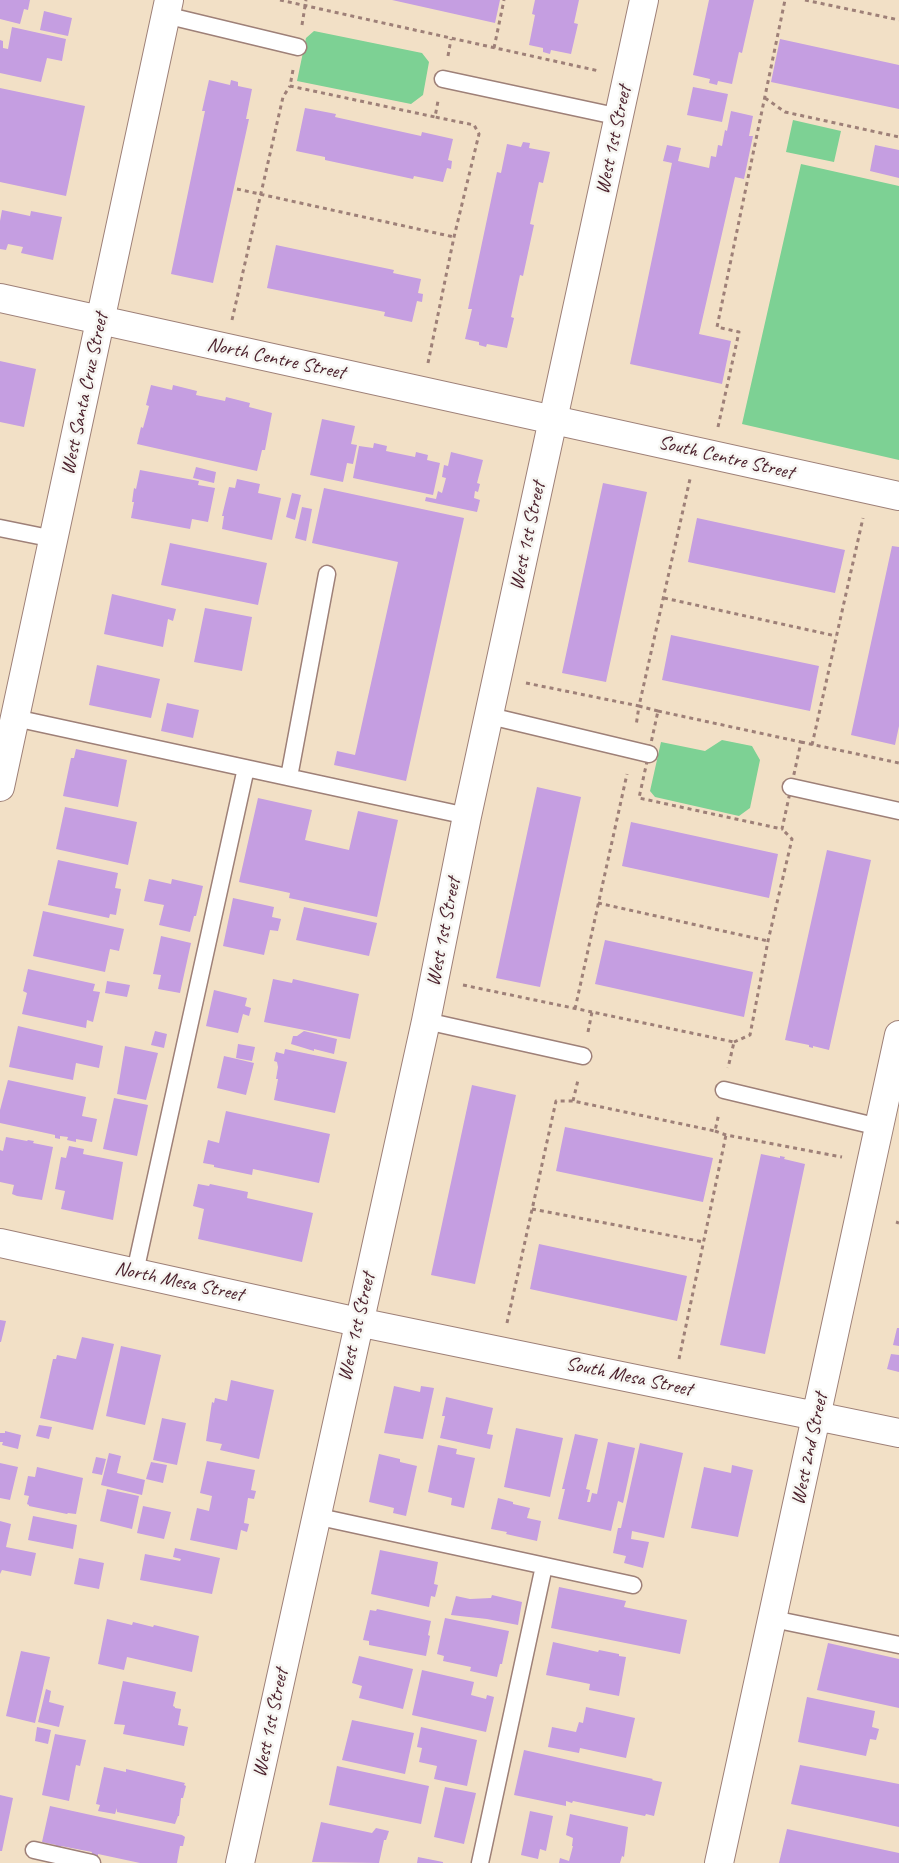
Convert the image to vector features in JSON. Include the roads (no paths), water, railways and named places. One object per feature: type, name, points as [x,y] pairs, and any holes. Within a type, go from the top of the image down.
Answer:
[{"type":"street","name":"West 1st Street","points":[[240,1863],[426,1021],[467,816],[644,0]]},
{"type":"street","name":"West Santa Cruz Street","points":[[0,787],[167,8]]},
{"type":"street","name":"North Centre Street","points":[[0,298],[552,420]]},
{"type":"street","name":"South Centre Street","points":[[552,420],[899,496]]},
{"type":"street","name":"West 2nd Street","points":[[719,1863],[879,1127],[894,1085],[899,1036]]},
{"type":"street","name":"North Mesa Street","points":[[0,1244],[358,1322]]},
{"type":"street","name":"South Mesa Street","points":[[358,1322],[899,1433]]},
{"type":"lane","points":[[167,8],[298,47]]},
{"type":"lane","points":[[443,79],[620,117]]},
{"type":"lane","points":[[0,528],[54,539]]},
{"type":"lane","points":[[289,777],[327,574]]},
{"type":"lane","points":[[490,716],[649,754]]},
{"type":"lane","points":[[15,718],[467,816]]},
{"type":"lane","points":[[135,1272],[246,768]]},
{"type":"lane","points":[[792,787],[899,811]]},
{"type":"lane","points":[[426,1021],[583,1056]]},
{"type":"lane","points":[[724,1090],[879,1127]]},
{"type":"lane","points":[[316,1516],[633,1585]]},
{"type":"lane","points":[[480,1863],[544,1566]]},
{"type":"lane","points":[[773,1619],[899,1645]]},
{"type":"lane","points":[[34,1850],[92,1863]]}]
